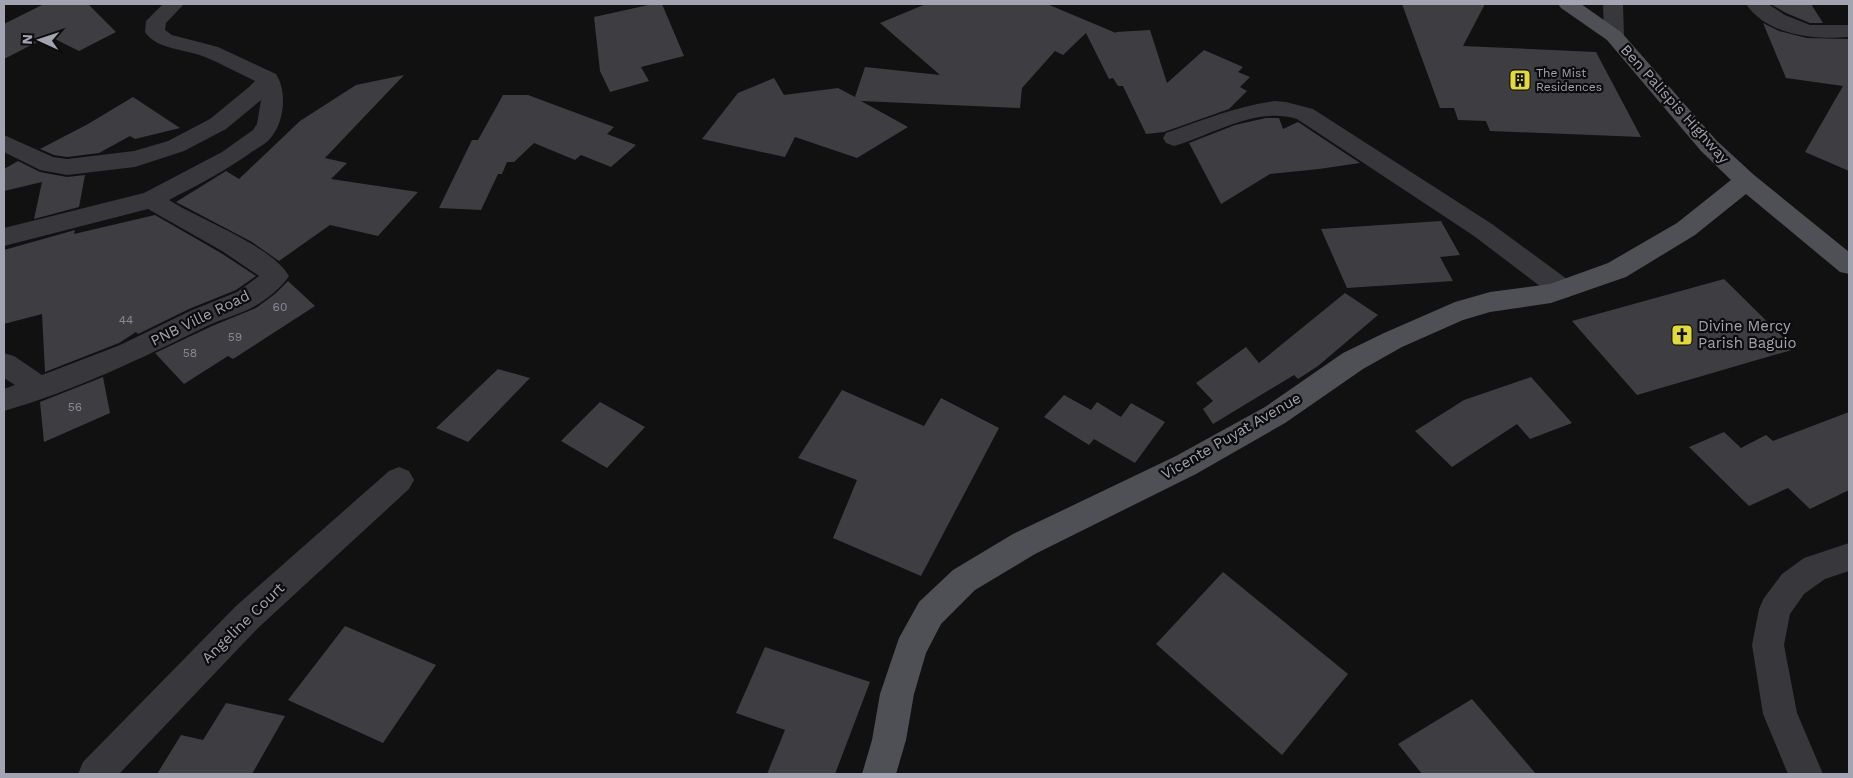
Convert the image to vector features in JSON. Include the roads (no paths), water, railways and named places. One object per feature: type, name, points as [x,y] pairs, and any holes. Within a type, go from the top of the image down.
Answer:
[{"type":"main road","name":"Ben Palispis Highway","points":[[1568,4],[1614,36],[1709,146],[1746,181],[1849,265]]},
{"type":"main road","name":"Vicente Puyat Avenue","points":[[879,774],[897,694],[911,649],[930,613],[964,580],[1024,544],[1186,465],[1275,415],[1353,361],[1393,340],[1464,310],[1490,302],[1551,293],[1617,270],[1686,229],[1746,181]]},
{"type":"street","points":[[174,4],[156,21],[155,32],[165,39],[211,52],[268,79]]},
{"type":"street","points":[[1613,4],[1614,36]]},
{"type":"street","points":[[1756,4],[1774,19],[1791,27],[1812,32],[1831,33],[1849,31]]},
{"type":"street","points":[[4,142],[48,164],[67,167],[135,159],[176,146],[218,124],[257,92],[268,79]]},
{"type":"street","points":[[4,237],[151,200],[230,157],[261,135],[268,124],[272,102],[268,79]]},
{"type":"street","points":[[1174,138],[1269,109],[1288,109],[1305,114],[1483,230],[1562,289]]},
{"type":"street","name":"PNB Ville Road","points":[[4,400],[40,388],[129,352],[199,318],[246,299],[276,276],[260,260],[234,244],[207,232],[151,200]]},
{"type":"street","points":[[4,364],[40,388]]},
{"type":"street","name":"Angeline Court","points":[[95,774],[247,616],[398,480]]},
{"type":"street","points":[[1805,774],[1780,714],[1768,645],[1775,609],[1793,584],[1815,568],[1849,557]]},
{"type":"place","name":"The Mist Residences","points":[[1520,80]]},
{"type":"place","name":"Divine Mercy Parish Baguio","points":[[1682,335]]}]
